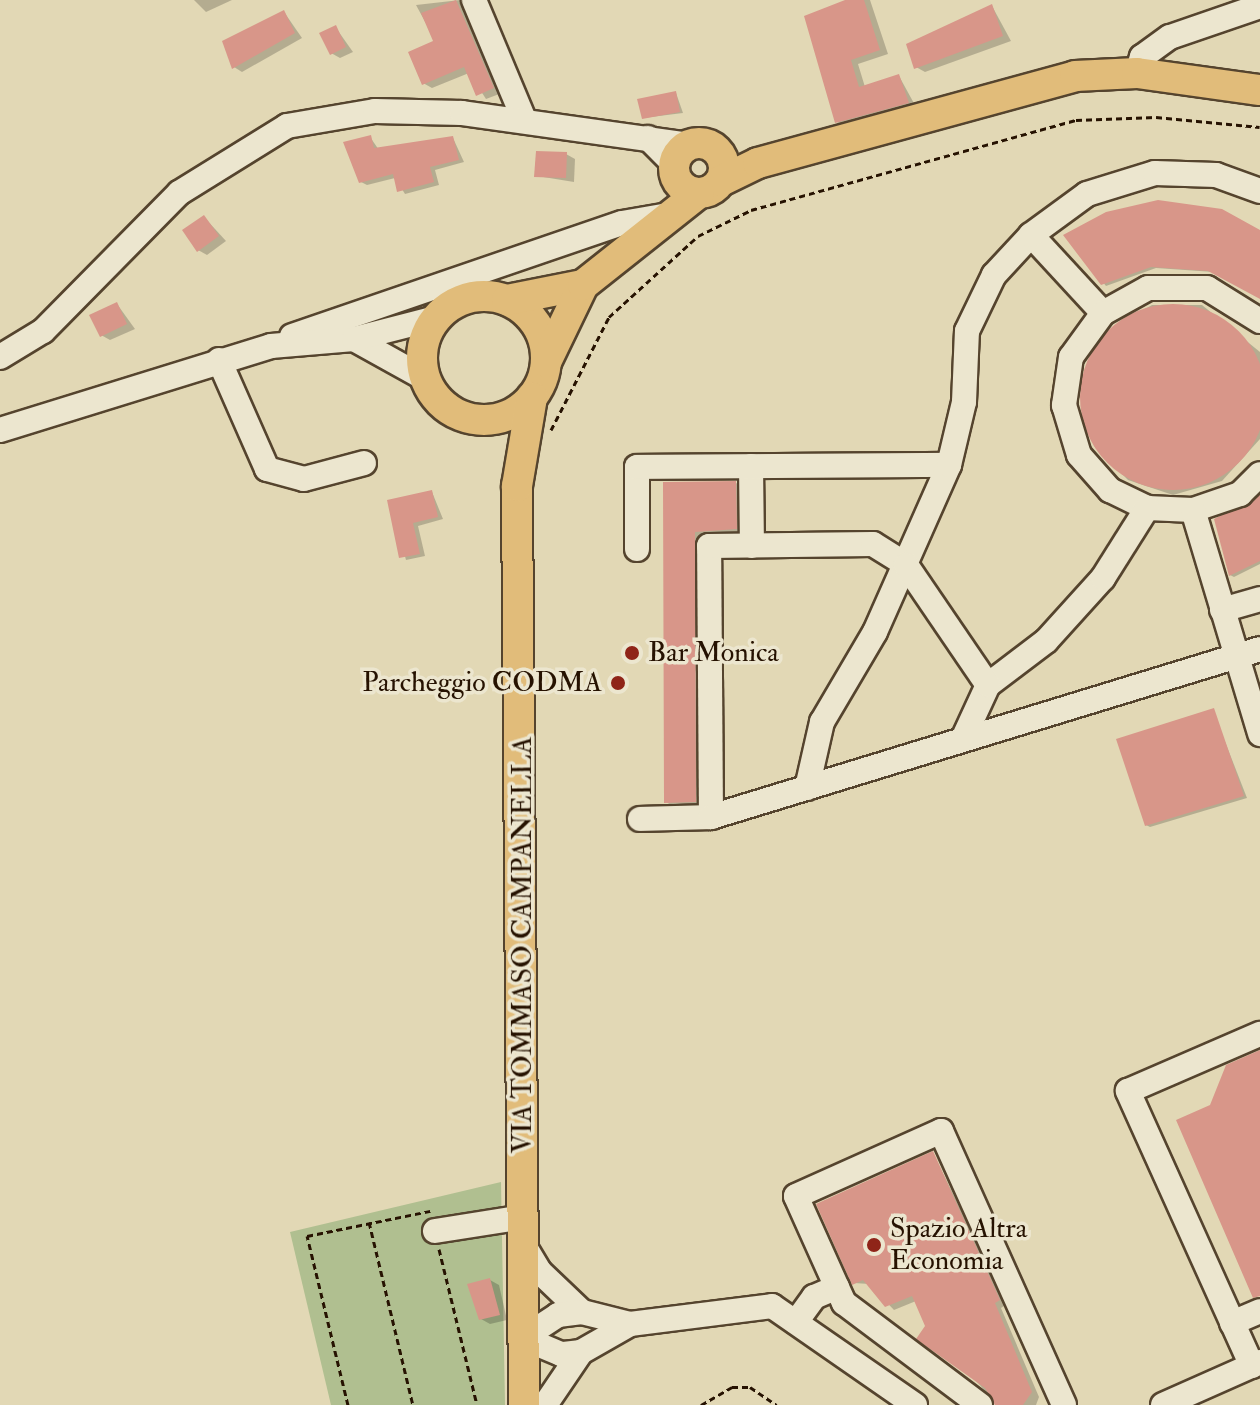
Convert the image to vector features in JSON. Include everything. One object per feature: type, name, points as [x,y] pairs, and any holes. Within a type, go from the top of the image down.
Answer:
[{"type":"main road","points":[[583,285],[507,300],[468,298],[436,318],[424,341],[426,379],[450,409],[474,419],[512,413],[532,397],[583,285],[662,216],[696,169],[758,163],[830,148],[997,94],[1075,76],[1137,73],[1260,90]]},
{"type":"main road","points":[[507,300],[536,325],[546,362]]},
{"type":"main road","name":"VIA TOMMASO CAMPANELLA","points":[[524,1405],[517,486],[532,397]]},
{"type":"main road","points":[[474,419],[517,486]]},
{"type":"street","points":[[474,0],[523,117]]},
{"type":"street","points":[[1137,73],[1142,57],[1170,37],[1260,6]]},
{"type":"street","points":[[0,357],[43,331],[179,193],[287,126],[375,111],[523,117],[648,138],[696,169]]},
{"type":"street","points":[[807,788],[822,722],[906,565],[949,465],[964,402],[967,331],[994,275],[1031,235],[1087,194],[1155,173],[1216,175],[1260,191]]},
{"type":"street","points":[[0,430],[271,346],[332,319],[662,216]]},
{"type":"street","points":[[1031,235],[1103,313]]},
{"type":"street","points":[[1260,321],[1207,288],[1148,288],[1103,313],[1071,357],[1064,405],[1079,455],[1110,490],[1147,508],[1193,510],[1240,494],[1260,474]]},
{"type":"street","points":[[271,346],[354,339],[436,318]]},
{"type":"street","points":[[354,339],[426,379]]},
{"type":"street","points":[[219,360],[267,469],[304,479],[364,463]]},
{"type":"street","points":[[637,549],[637,467],[949,465]]},
{"type":"street","points":[[751,466],[752,546]]},
{"type":"street","points":[[963,739],[988,685],[1046,641],[1103,578],[1147,508]]},
{"type":"street","points":[[1193,510],[1260,734]]},
{"type":"street","points":[[711,817],[709,546],[873,544],[906,565],[988,685]]},
{"type":"street","points":[[1222,610],[1260,599]]},
{"type":"street","points":[[640,819],[711,817],[1260,649]]},
{"type":"street","points":[[1163,1405],[1207,1396],[1256,1364],[1232,1323],[1128,1091],[1260,1034]]},
{"type":"street","points":[[980,1405],[844,1303],[796,1196],[941,1131],[1064,1405]]},
{"type":"street","points":[[435,1231],[523,1230],[540,1272],[582,1312]]},
{"type":"street","points":[[796,1322],[814,1297],[837,1287]]},
{"type":"street","points":[[523,1338],[558,1315],[582,1312],[630,1324],[772,1306],[915,1405]]},
{"type":"street","points":[[1232,1323],[1260,1311]]},
{"type":"street","points":[[523,1338],[561,1354],[581,1352],[630,1324]]},
{"type":"street","points":[[545,1405],[581,1352]]},
{"type":"path","points":[[547,437],[609,317],[698,236],[751,210],[1076,120],[1156,117],[1260,127]]},
{"type":"path","points":[[348,1405],[307,1236],[429,1207],[477,1405]]},
{"type":"path","points":[[369,1221],[413,1405]]},
{"type":"path","points":[[701,1405],[732,1387],[750,1387],[777,1405]]},
{"type":"green space","points":[[501,1182],[505,1405],[331,1405],[290,1232]]},
{"type":"building","points":[[456,0],[494,88],[476,96],[464,67],[422,85],[408,52],[433,41],[421,13]]},
{"type":"building","points":[[845,0],[864,0],[880,50],[851,60],[859,87],[899,74],[909,103],[835,123],[804,16]]},
{"type":"building","points":[[992,4],[1003,36],[914,69],[906,44]]},
{"type":"building","points":[[284,10],[295,33],[232,69],[222,41]]},
{"type":"building","points":[[336,25],[346,47],[330,55],[319,33]]},
{"type":"building","points":[[676,91],[680,112],[642,119],[637,99]]},
{"type":"building","points":[[371,135],[374,148],[453,136],[459,160],[430,167],[434,182],[397,192],[393,174],[359,183],[343,142]]},
{"type":"building","points":[[536,151],[567,152],[566,178],[534,177]]},
{"type":"building","points":[[1158,200],[1222,209],[1260,230],[1260,299],[1208,271],[1151,267],[1101,285],[1063,235],[1106,212]]},
{"type":"building","points":[[204,215],[219,236],[197,252],[182,230]]},
{"type":"building","points":[[117,302],[127,324],[100,337],[89,315]]},
{"type":"building","points":[[1173,304],[1191,305],[1209,311],[1239,331],[1259,361],[1265,379],[1265,415],[1259,433],[1239,463],[1209,483],[1191,489],[1173,490],[1155,489],[1137,483],[1107,463],[1087,433],[1081,415],[1080,397],[1081,379],[1087,361],[1107,331],[1137,311],[1155,305]]},
{"type":"building","points":[[736,481],[737,529],[695,532],[696,802],[664,803],[663,482]]},
{"type":"building","points":[[432,490],[438,517],[413,523],[420,554],[399,558],[387,500]]},
{"type":"building","points":[[1260,495],[1260,561],[1229,576],[1214,519]]},
{"type":"building","points":[[1214,708],[1244,796],[1145,826],[1116,739]]},
{"type":"building","points":[[1260,1050],[1260,1296],[1253,1298],[1176,1120],[1210,1105],[1226,1065]]},
{"type":"building","name":"Spazio Altra Economia","points":[[933,1151],[1000,1300],[995,1303],[1032,1392],[1023,1405],[995,1405],[985,1388],[916,1339],[925,1326],[912,1296],[885,1307],[863,1280],[852,1285],[816,1204]]},
{"type":"building","points":[[490,1278],[500,1315],[479,1320],[467,1284]]},
{"type":"place","name":"Bar Monica","points":[[632,653]]},
{"type":"place","name":"Parcheggio CODMA","points":[[618,683]]},
{"type":"place","name":"Spazio Altra Economia","points":[[874,1245]]}]
